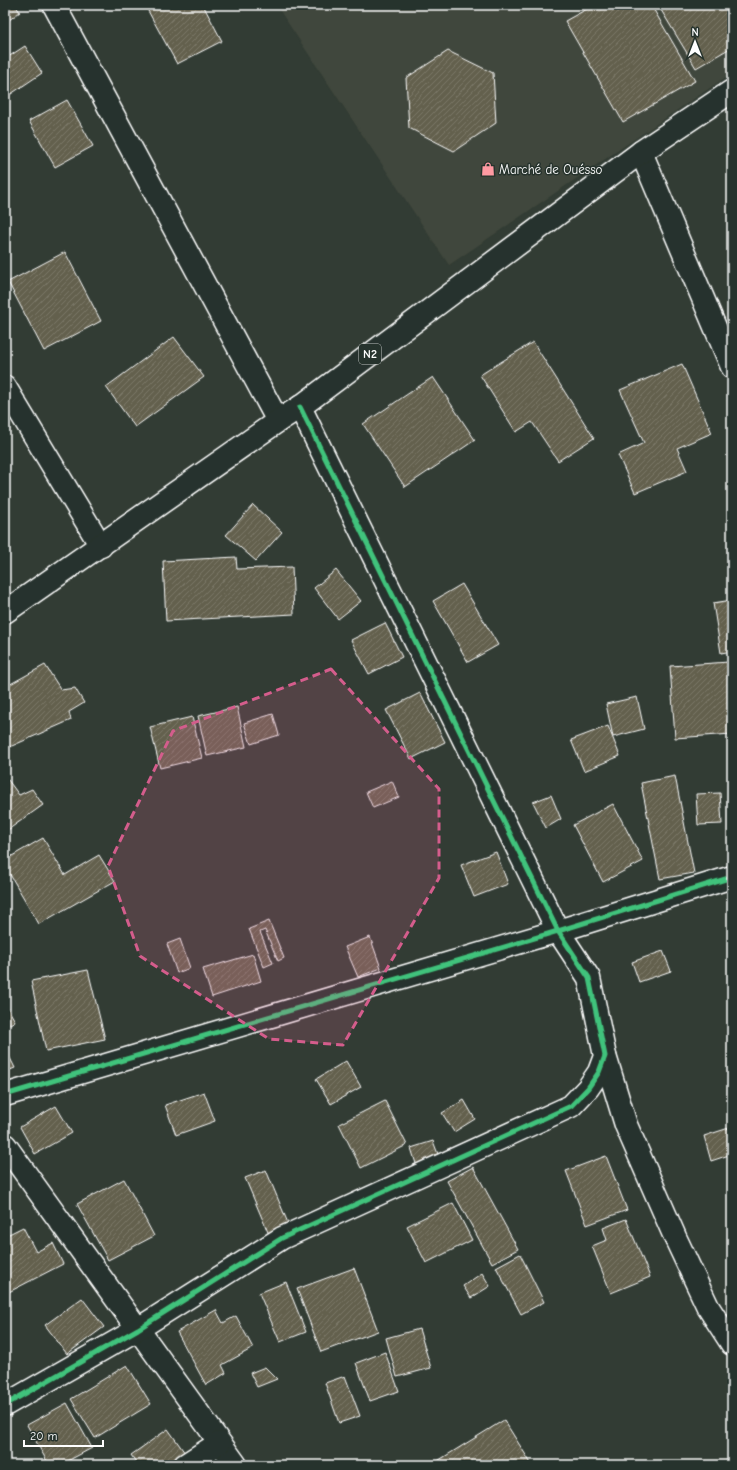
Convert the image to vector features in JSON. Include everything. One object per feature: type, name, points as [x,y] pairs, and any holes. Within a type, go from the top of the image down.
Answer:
[{"type":"main road","points":[[54,5],[278,421]]},
{"type":"main road","name":"N2","points":[[5,612],[300,407],[640,152],[732,91]]},
{"type":"main road","points":[[640,152],[732,367]]},
{"type":"main road","points":[[5,387],[101,546]]},
{"type":"main road","points":[[300,407],[558,931],[589,978],[605,1056],[626,1124],[708,1307],[732,1344]]},
{"type":"main road","points":[[5,1095],[558,931],[732,877]]},
{"type":"main road","points":[[5,1405],[138,1329],[282,1238],[571,1106],[600,1072],[605,1056]]},
{"type":"main road","points":[[5,1145],[236,1465]]},
{"type":"main road","points":[[185,1465],[219,1443]]},
{"type":"highlighted area","points":[[331,669],[439,789],[439,878],[343,1045],[269,1039],[140,956],[108,866],[173,731]]},
{"type":"shaded area","name":"Marché de Ouésso","points":[[276,5],[732,5],[732,73],[449,265]]},
{"type":"building","points":[[5,5],[15,5],[20,12],[5,23]]},
{"type":"building","points":[[155,5],[203,5],[222,41],[177,64],[147,9]]},
{"type":"building","points":[[594,5],[651,5],[695,81],[623,122],[565,21]]},
{"type":"building","points":[[658,5],[732,5],[732,47],[696,68]]},
{"type":"building","points":[[25,46],[42,73],[5,98],[5,59]]},
{"type":"building","points":[[448,51],[493,73],[496,123],[454,151],[409,128],[406,78]]},
{"type":"building","points":[[67,100],[93,146],[55,167],[29,121]]},
{"type":"building","points":[[65,252],[101,321],[44,351],[8,282]]},
{"type":"building","points":[[174,337],[204,377],[135,427],[106,387]]},
{"type":"building","points":[[533,342],[594,438],[558,461],[532,422],[516,432],[480,375]]},
{"type":"building","points":[[682,364],[712,433],[677,448],[687,471],[635,493],[618,455],[644,443],[620,390]]},
{"type":"building","points":[[433,377],[475,440],[405,487],[363,424]]},
{"type":"building","points":[[253,505],[282,532],[256,561],[226,535]]},
{"type":"building","points":[[236,557],[237,569],[292,567],[294,614],[166,621],[163,561]]},
{"type":"building","points":[[336,570],[361,601],[338,619],[314,588]]},
{"type":"building","points":[[462,584],[498,645],[468,662],[433,601]]},
{"type":"building","points":[[732,600],[732,651],[721,653],[713,603]]},
{"type":"building","points":[[385,623],[402,657],[369,674],[351,640]]},
{"type":"building","points":[[729,662],[732,734],[675,738],[670,666]]},
{"type":"building","points":[[45,665],[61,690],[75,688],[84,703],[69,712],[71,720],[5,749],[5,687]]},
{"type":"building","points":[[420,693],[445,742],[411,759],[386,710]]},
{"type":"building","points":[[637,697],[644,729],[613,737],[606,704]]},
{"type":"building","points":[[237,707],[246,747],[207,756],[198,716]]},
{"type":"building","points":[[273,714],[279,735],[251,744],[244,723]]},
{"type":"building","points":[[192,717],[202,758],[160,768],[150,727]]},
{"type":"building","points":[[608,726],[620,756],[584,771],[571,740]]},
{"type":"building","points":[[5,776],[19,795],[32,789],[43,805],[5,832]]},
{"type":"building","points":[[675,776],[694,873],[660,879],[641,783]]},
{"type":"building","points":[[392,781],[399,797],[373,808],[366,792]]},
{"type":"building","points":[[720,793],[722,824],[698,825],[696,794]]},
{"type":"building","points":[[551,795],[561,819],[546,828],[533,802]]},
{"type":"building","points":[[613,804],[643,861],[603,882],[573,825]]},
{"type":"building","points":[[43,838],[65,875],[99,855],[115,881],[39,924],[5,866],[5,860]]},
{"type":"building","points":[[496,852],[508,884],[474,897],[461,865]]},
{"type":"building","points":[[269,921],[284,958],[278,961],[265,930],[260,932],[273,963],[264,967],[249,929]]},
{"type":"building","points":[[370,937],[381,968],[358,977],[345,947]]},
{"type":"building","points":[[180,939],[190,968],[177,973],[167,944]]},
{"type":"building","points":[[663,951],[671,971],[639,982],[632,962]]},
{"type":"building","points":[[253,954],[261,981],[212,997],[203,969]]},
{"type":"building","points":[[88,970],[105,1039],[46,1051],[31,981]]},
{"type":"building","points":[[5,1003],[15,1021],[5,1027]]},
{"type":"building","points":[[5,1048],[15,1068],[5,1072]]},
{"type":"building","points":[[346,1061],[361,1087],[331,1104],[316,1079]]},
{"type":"building","points":[[204,1092],[215,1121],[176,1135],[165,1105]]},
{"type":"building","points":[[464,1100],[475,1119],[454,1132],[442,1113]]},
{"type":"building","points":[[385,1101],[407,1145],[361,1168],[339,1124]]},
{"type":"building","points":[[56,1106],[72,1133],[35,1154],[20,1127]]},
{"type":"building","points":[[732,1127],[732,1154],[711,1161],[704,1136]]},
{"type":"building","points":[[433,1141],[441,1162],[418,1170],[411,1148]]},
{"type":"building","points":[[606,1156],[627,1210],[587,1225],[566,1171]]},
{"type":"building","points":[[473,1167],[518,1249],[492,1263],[447,1181]]},
{"type":"building","points":[[266,1170],[290,1228],[270,1237],[245,1178]]},
{"type":"building","points":[[124,1179],[154,1236],[108,1260],[77,1204]]},
{"type":"building","points":[[453,1203],[472,1240],[426,1263],[407,1226]]},
{"type":"building","points":[[626,1219],[650,1277],[611,1293],[592,1246],[607,1240],[603,1228]]},
{"type":"building","points":[[23,1227],[36,1252],[53,1243],[63,1264],[5,1294],[5,1236]]},
{"type":"building","points":[[520,1254],[544,1302],[521,1314],[496,1267]]},
{"type":"building","points":[[354,1268],[378,1331],[321,1352],[297,1289]]},
{"type":"building","points":[[482,1273],[490,1286],[471,1298],[463,1286]]},
{"type":"building","points":[[286,1282],[306,1332],[280,1342],[259,1293]]},
{"type":"building","points":[[82,1298],[104,1327],[67,1354],[45,1325]]},
{"type":"building","points":[[216,1310],[223,1323],[236,1316],[253,1348],[222,1365],[226,1373],[206,1385],[177,1332]]},
{"type":"building","points":[[419,1329],[431,1368],[397,1377],[386,1338]]},
{"type":"building","points":[[385,1352],[399,1391],[370,1401],[356,1363]]},
{"type":"building","points":[[127,1365],[151,1404],[95,1438],[71,1399]]},
{"type":"building","points":[[265,1367],[277,1379],[257,1387],[250,1373]]},
{"type":"building","points":[[345,1376],[360,1416],[339,1423],[325,1383]]},
{"type":"building","points":[[67,1403],[92,1448],[60,1465],[49,1465],[27,1425]]},
{"type":"building","points":[[504,1420],[532,1465],[431,1465]]},
{"type":"building","points":[[168,1429],[185,1453],[168,1465],[138,1465],[131,1455]]},
{"type":"cycle path","points":[[5,1405],[138,1329],[282,1238],[571,1106],[588,1088],[599,1072],[605,1056],[589,978],[558,931],[300,407]]},
{"type":"cycle path","points":[[5,1095],[558,931],[732,877]]},
{"type":"place","name":"Marché de Ouésso","points":[[488,169]]}]
